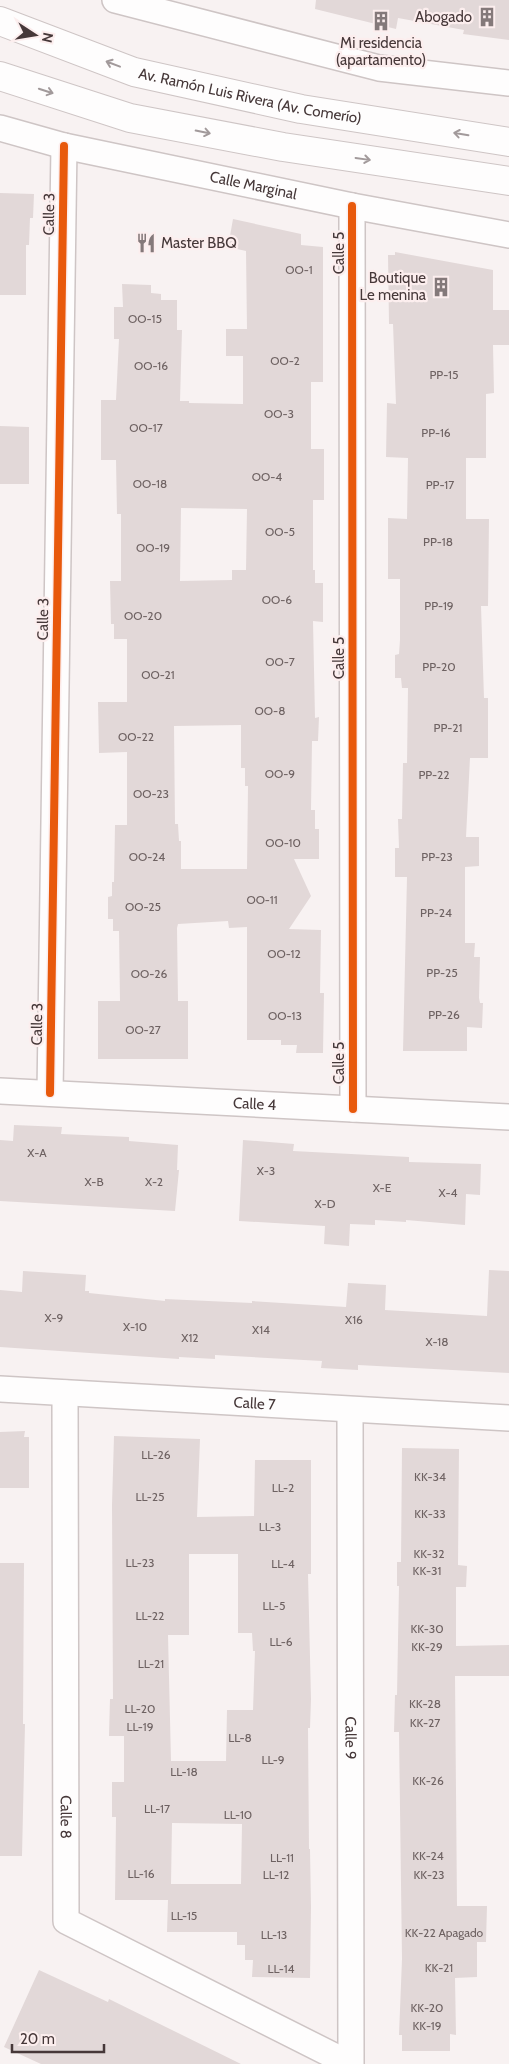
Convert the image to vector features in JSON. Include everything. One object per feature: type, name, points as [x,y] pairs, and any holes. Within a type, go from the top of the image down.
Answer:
[{"type":"highway","name":"Av. Ramón Luis Rivera (Av. Comerío)","points":[[0,21],[134,72],[301,109],[509,142]]},
{"type":"highway","points":[[0,76],[130,118],[283,147],[509,181]]},
{"type":"street","points":[[115,0],[379,68],[509,84]]},
{"type":"street","name":"Calle Marginal","points":[[0,128],[64,146],[352,206],[509,235]]},
{"type":"street","name":"Calle 3","points":[[50,1093],[64,146]]},
{"type":"street","name":"Calle 5","points":[[352,206],[353,1109]]},
{"type":"street","name":"Calle 4","points":[[0,1091],[509,1118]]},
{"type":"street","name":"Calle 7","points":[[0,1389],[509,1418]]},
{"type":"street","name":"Calle 8","points":[[64,1393],[66,1921],[351,2064]]},
{"type":"street","name":"Calle 9","points":[[350,1410],[351,2064]]},
{"type":"building","points":[[316,0],[509,0],[509,40],[463,34],[464,30],[398,18],[396,29],[315,9]]},
{"type":"building","points":[[0,193],[34,194],[33,218],[30,218],[29,245],[26,245],[26,295],[0,295]]},
{"type":"building","points":[[233,219],[301,234],[301,245],[323,247],[323,382],[311,382],[311,449],[324,449],[324,500],[313,500],[313,570],[315,570],[315,583],[323,583],[323,622],[313,621],[315,718],[319,717],[318,741],[312,741],[311,810],[315,810],[315,829],[319,829],[319,859],[294,859],[311,896],[289,929],[321,930],[320,993],[324,993],[323,1053],[296,1053],[297,1045],[281,1045],[281,1040],[247,1040],[247,927],[229,928],[228,921],[178,924],[178,1001],[188,1001],[188,1059],[98,1059],[98,1001],[120,1001],[119,931],[113,931],[113,919],[108,919],[108,897],[112,896],[112,882],[114,882],[115,825],[127,825],[127,752],[99,753],[98,702],[127,702],[127,639],[114,639],[114,624],[111,624],[110,581],[121,581],[121,514],[117,514],[116,460],[101,460],[101,400],[116,400],[119,339],[114,339],[114,307],[123,307],[122,284],[151,285],[151,293],[161,294],[161,300],[177,300],[177,330],[182,330],[180,401],[189,401],[189,403],[243,404],[243,356],[226,356],[226,329],[247,329],[246,251],[228,247]],"holes":[[[181,508],[247,509],[246,570],[232,570],[232,580],[180,581]],[[241,725],[241,768],[245,768],[245,786],[248,786],[247,869],[181,869],[181,841],[179,841],[178,824],[175,824],[174,726]]]},
{"type":"building","points":[[395,252],[493,270],[493,310],[509,310],[509,345],[493,345],[494,393],[486,394],[486,458],[466,458],[466,519],[489,519],[488,606],[481,606],[484,698],[488,698],[488,758],[470,758],[466,837],[479,837],[479,866],[465,867],[465,943],[475,943],[474,957],[480,957],[479,998],[480,1003],[483,1003],[482,1028],[467,1027],[467,1051],[403,1051],[407,877],[395,877],[395,848],[399,848],[398,819],[402,819],[403,763],[407,763],[408,688],[402,688],[401,678],[395,678],[395,655],[399,654],[400,640],[400,579],[388,579],[388,518],[407,519],[408,458],[386,457],[387,403],[396,404],[393,324],[389,324],[388,255],[395,255]]},
{"type":"building","points":[[0,426],[29,427],[29,484],[0,484]]},
{"type":"building","points":[[14,1125],[62,1127],[61,1134],[129,1137],[129,1141],[178,1145],[177,1170],[179,1170],[175,1211],[0,1201],[0,1140],[13,1141]]},
{"type":"building","points":[[243,1140],[294,1144],[293,1151],[409,1157],[409,1162],[481,1164],[480,1195],[466,1194],[465,1225],[406,1220],[406,1222],[375,1220],[375,1225],[350,1224],[349,1246],[324,1244],[325,1226],[239,1221]]},
{"type":"building","points":[[489,1270],[509,1271],[509,1373],[358,1365],[358,1370],[321,1368],[322,1361],[215,1355],[215,1359],[179,1357],[179,1359],[0,1347],[0,1290],[22,1292],[23,1271],[86,1275],[85,1291],[89,1291],[89,1293],[165,1301],[165,1299],[252,1303],[252,1301],[346,1307],[348,1283],[386,1285],[385,1310],[487,1316]]},
{"type":"building","points":[[25,1431],[24,1437],[29,1437],[29,1488],[0,1488],[0,1432]]},
{"type":"building","points":[[114,1436],[200,1439],[197,1517],[254,1516],[255,1460],[311,1460],[311,1574],[308,1574],[311,1699],[310,1728],[308,1728],[311,1907],[310,1978],[252,1977],[253,1960],[245,1960],[245,1945],[237,1945],[237,1932],[167,1932],[168,1900],[115,1900],[116,1817],[112,1817],[112,1782],[124,1782],[124,1736],[109,1736],[110,1699],[113,1699],[112,1505]],"holes":[[[189,1554],[238,1554],[238,1633],[252,1633],[253,1651],[255,1651],[253,1710],[227,1710],[226,1761],[171,1761],[168,1635],[189,1635]],[[172,1823],[242,1824],[241,1884],[171,1884]]]},
{"type":"building","points":[[402,1448],[459,1449],[458,1565],[467,1566],[466,1587],[456,1587],[456,1646],[509,1645],[509,1676],[455,1676],[457,1906],[487,1906],[486,1942],[477,1942],[477,1977],[455,1978],[456,2035],[450,2034],[450,2051],[402,2051],[402,2035],[399,2035],[402,1959],[399,1732],[394,1732],[395,1695],[397,1695],[399,1586],[397,1586],[397,1562],[401,1562]]},
{"type":"building","points":[[0,1563],[24,1563],[23,1724],[25,1724],[22,1856],[0,1856]]},
{"type":"building","points":[[39,1970],[108,2002],[109,1999],[241,2064],[41,2064],[4,2047]]},
{"type":"cycle path","points":[[50,1093],[64,146]]},
{"type":"cycle path","points":[[352,206],[353,1109]]},
{"type":"place","name":"Abogado","points":[[487,17]]},
{"type":"place","name":"Mi residencia (apartamento)","points":[[381,21]]},
{"type":"place","name":"Master BBQ","points":[[146,243]]},
{"type":"place","name":"Boutique Le menina","points":[[441,287]]}]
